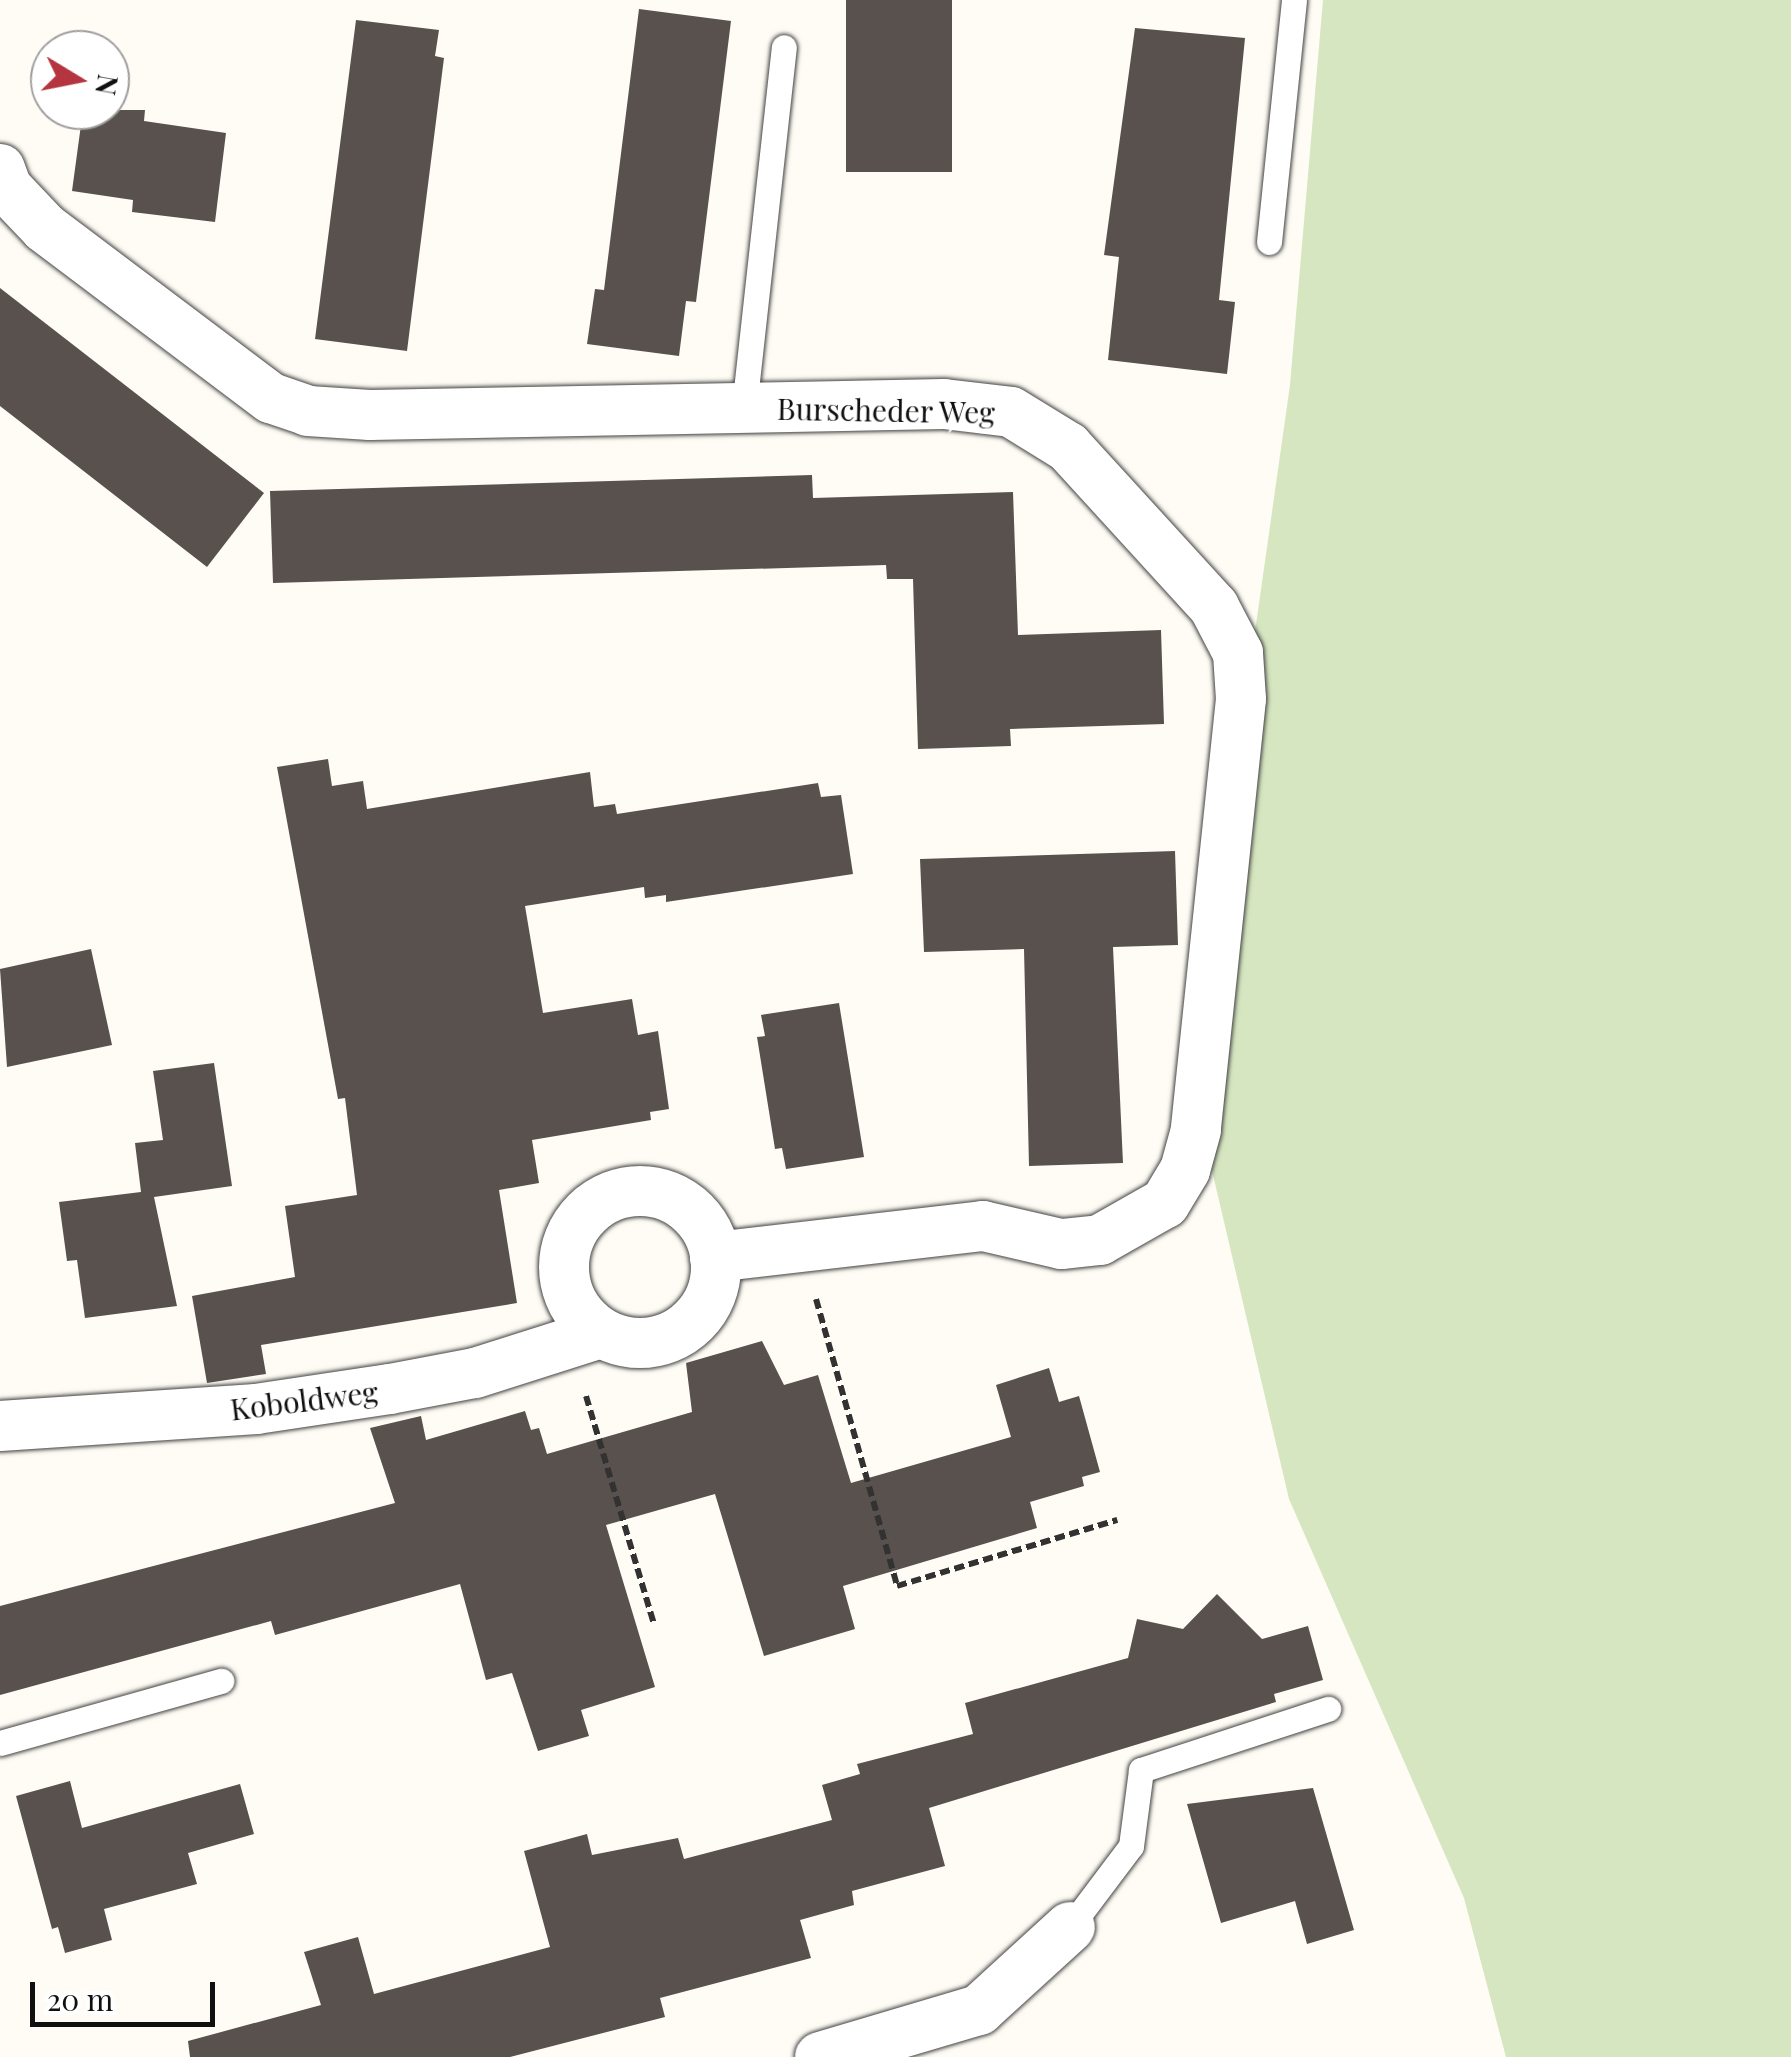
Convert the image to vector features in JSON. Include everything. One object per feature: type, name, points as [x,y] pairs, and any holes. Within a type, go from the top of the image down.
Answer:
[{"type":"street","name":"Burscheder Weg","points":[[0,169],[7,188],[45,228],[271,398],[308,411],[944,404],[1011,412],[1068,447],[1110,488],[1214,607],[1238,653],[1226,858],[1196,1130],[1185,1170],[1166,1202],[1100,1240],[1062,1244],[982,1226],[800,1245]]},
{"type":"street","points":[[585,1338],[583,1318],[565,1284],[566,1250],[594,1206],[619,1194],[657,1192],[701,1220],[715,1257],[800,1245]]},
{"type":"street","name":"Koboldweg","points":[[0,1426],[256,1409],[390,1390],[585,1338],[644,1341],[686,1328],[712,1294],[715,1257]]},
{"type":"street","points":[[820,2057],[980,2010],[1070,1927]]},
{"type":"lane","points":[[1269,242],[1294,0]]},
{"type":"lane","points":[[744,408],[784,47]]},
{"type":"lane","points":[[0,1743],[222,1681]]},
{"type":"lane","points":[[1070,1927],[1131,1846],[1141,1770],[1328,1709]]},
{"type":"path","points":[[800,1245],[897,1586],[1117,1520]]},
{"type":"path","points":[[585,1338],[654,1624]]},
{"type":"green space","points":[[1323,0],[1791,0],[1791,2057],[1506,2057],[1464,1898],[1289,1499],[1206,1145],[1252,653],[1290,385]]},
{"type":"building","points":[[846,0],[952,0],[952,172],[846,172]]},
{"type":"building","points":[[639,9],[731,21],[696,302],[686,301],[679,356],[587,344],[595,289],[604,290]]},
{"type":"building","points":[[356,20],[439,30],[435,56],[444,58],[407,351],[315,339]]},
{"type":"building","points":[[1135,28],[1245,38],[1219,300],[1235,302],[1227,374],[1108,360],[1119,257],[1104,255]]},
{"type":"building","points":[[130,110],[145,110],[144,121],[226,133],[215,222],[132,212],[133,200],[72,191],[80,130],[130,130]]},
{"type":"building","points":[[0,288],[264,493],[207,567],[0,406]]},
{"type":"building","points":[[812,475],[813,498],[1013,492],[1018,635],[1161,630],[1164,724],[1010,729],[1011,746],[918,749],[913,579],[887,579],[886,565],[273,583],[270,491]]},
{"type":"building","points":[[328,759],[332,786],[363,781],[367,809],[590,772],[594,807],[615,804],[617,814],[818,783],[821,797],[841,795],[853,874],[666,902],[666,895],[645,898],[644,887],[525,906],[543,1013],[632,999],[638,1035],[658,1031],[669,1109],[650,1112],[651,1120],[532,1140],[539,1183],[499,1190],[517,1303],[261,1345],[266,1374],[207,1383],[192,1296],[295,1277],[285,1206],[357,1195],[345,1098],[338,1099],[277,767]]},
{"type":"building","points":[[1175,851],[1178,945],[1113,947],[1123,1163],[1029,1166],[1024,949],[924,952],[920,859]]},
{"type":"building","points":[[91,949],[112,1045],[7,1067],[0,969]]},
{"type":"building","points":[[839,1003],[864,1157],[786,1169],[782,1148],[775,1149],[757,1037],[765,1036],[761,1015]]},
{"type":"building","points":[[214,1063],[232,1186],[154,1197],[177,1306],[85,1318],[77,1260],[67,1261],[59,1202],[141,1192],[135,1143],[163,1140],[153,1071]]},
{"type":"building","points":[[762,1341],[784,1385],[818,1375],[851,1483],[1011,1437],[996,1385],[1049,1368],[1059,1402],[1079,1396],[1100,1472],[1082,1477],[1084,1486],[1030,1502],[1037,1528],[843,1586],[855,1629],[764,1656],[715,1494],[606,1525],[655,1687],[581,1710],[589,1736],[538,1751],[512,1673],[486,1680],[460,1584],[275,1635],[271,1621],[0,1695],[0,1606],[395,1503],[370,1428],[421,1416],[426,1440],[525,1411],[531,1430],[539,1428],[547,1454],[692,1412],[686,1363]]},
{"type":"building","points":[[1217,1594],[1262,1639],[1308,1626],[1323,1680],[1274,1694],[1276,1702],[929,1808],[945,1866],[852,1891],[854,1905],[800,1920],[811,1958],[660,1998],[665,2017],[510,2057],[190,2057],[188,2041],[321,2005],[304,1952],[358,1937],[374,1994],[550,1947],[524,1851],[587,1834],[592,1855],[678,1838],[684,1859],[832,1820],[822,1785],[860,1774],[857,1764],[973,1734],[965,1703],[1128,1658],[1137,1619],[1183,1629]]},
{"type":"building","points":[[70,1781],[82,1828],[240,1784],[254,1834],[188,1853],[197,1884],[104,1909],[112,1940],[65,1953],[58,1927],[52,1929],[16,1796]]},
{"type":"building","points":[[1313,1788],[1354,1930],[1307,1944],[1295,1901],[1221,1923],[1187,1804]]}]
